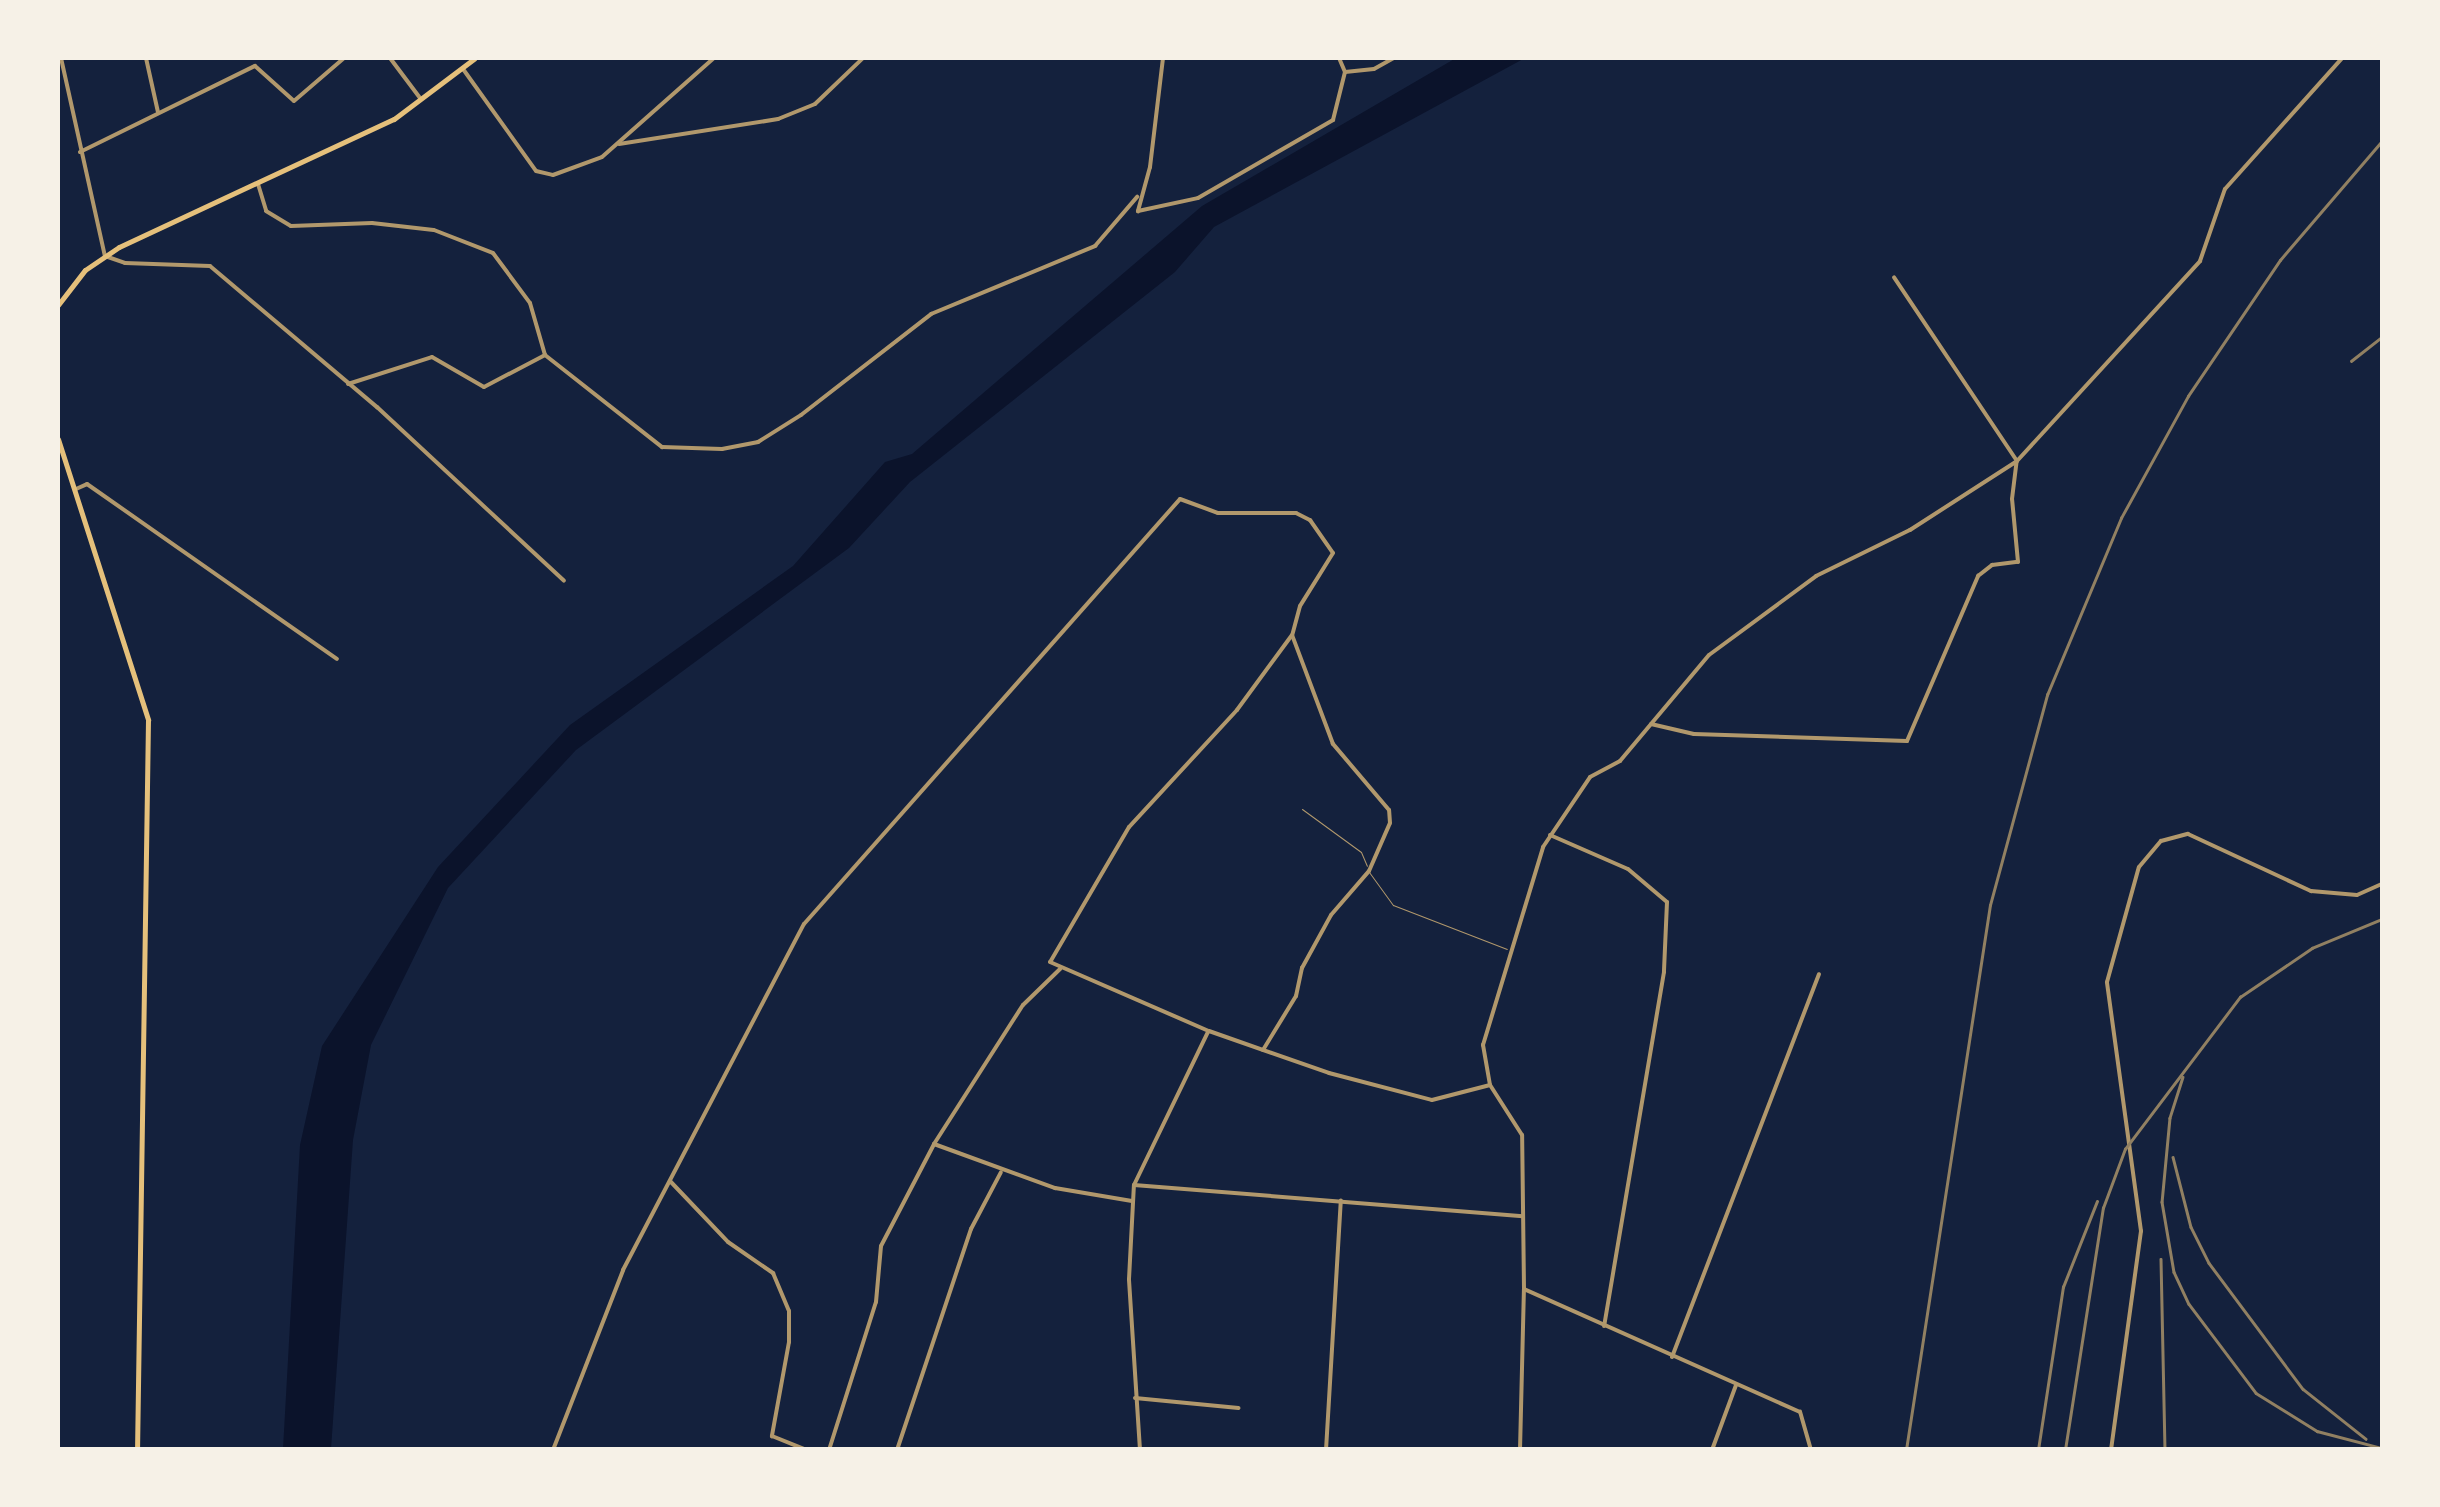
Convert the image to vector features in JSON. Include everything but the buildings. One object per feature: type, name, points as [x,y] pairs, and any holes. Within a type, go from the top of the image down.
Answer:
[{"type":"main road","points":[[58,305],[105,256],[422,100],[475,58]]},
{"type":"main road","points":[[58,439],[138,675],[148,734],[137,1450]]},
{"type":"street","points":[[61,58],[105,256],[125,263],[210,266],[348,384],[564,581]]},
{"type":"street","points":[[146,58],[158,112]]},
{"type":"street","points":[[80,152],[255,66],[294,101],[344,58]]},
{"type":"street","points":[[390,58],[422,100]]},
{"type":"street","points":[[463,68],[531,164],[543,174],[564,172],[619,144],[714,58]]},
{"type":"street","points":[[619,144],[778,119],[816,104],[863,58]]},
{"type":"street","points":[[985,58],[1008,58]]},
{"type":"street","points":[[258,184],[266,211],[291,226],[372,223],[454,232],[493,253],[530,303],[545,355],[662,447],[722,449],[758,442],[931,314],[1094,246],[1146,182],[1162,58]]},
{"type":"street","points":[[1137,197],[1138,211],[1198,198],[1333,120],[1346,72],[1338,58]]},
{"type":"street","points":[[1374,69],[1375,58]]},
{"type":"street","points":[[1346,72],[1374,69],[1394,58]]},
{"type":"street","points":[[1520,1450],[1522,1135],[1490,1085],[1482,1046],[1550,836],[1590,777],[1620,762],[1709,655],[1776,603],[1910,530],[2017,461],[2200,261],[2225,189],[2342,58]]},
{"type":"street","points":[[1650,724],[1694,734],[1907,741],[1978,576],[1992,565],[2018,562],[2012,499],[2017,461],[1894,277]]},
{"type":"street","points":[[348,384],[432,358],[484,387],[545,355]]},
{"type":"street","points":[[76,489],[87,484],[337,658]]},
{"type":"street","points":[[552,1450],[591,1342],[669,1179],[804,924],[1170,504],[1189,498],[1218,513],[1296,513],[1310,520],[1333,554],[1300,606],[1292,635],[1237,710],[1129,827],[1051,951],[1050,962],[1060,970],[1209,1031],[1432,1100],[1490,1085]]},
{"type":"street","points":[[1263,1050],[1296,996],[1302,968],[1331,916],[1369,870],[1390,823],[1389,810],[1334,744],[1292,635]]},
{"type":"street","points":[[2111,1450],[2140,1230],[2131,1130],[2106,1001],[2112,950],[2140,867],[2160,841],[2188,834],[2311,891],[2356,895],[2382,884]]},
{"type":"street","points":[[1550,836],[1628,869],[1667,902],[1664,972],[1604,1328]]},
{"type":"street","points":[[829,1450],[876,1302],[881,1246],[934,1144],[1023,1005],[1060,970]]},
{"type":"street","points":[[1672,1357],[1818,974]]},
{"type":"street","points":[[1140,1450],[1128,1279],[1134,1185],[1209,1031]]},
{"type":"street","points":[[934,1144],[1001,1172],[1087,1197],[1132,1201]]},
{"type":"street","points":[[898,1450],[972,1229],[1001,1172]]},
{"type":"street","points":[[669,1179],[728,1242],[774,1273],[790,1311],[790,1342],[772,1436],[806,1450]]},
{"type":"street","points":[[1134,1185],[1523,1216]]},
{"type":"street","points":[[1326,1450],[1342,1200]]},
{"type":"street","points":[[1524,1289],[1604,1328],[1800,1412],[1811,1450]]},
{"type":"street","points":[[1712,1450],[1736,1385]]},
{"type":"street","points":[[1136,1398],[1240,1408]]},
{"type":"lane","points":[[1302,809],[1361,852],[1393,905],[1510,950]]},
{"type":"water","points":[[1456,58],[1525,58],[1214,227],[1175,272],[910,482],[849,548],[576,750],[448,888],[371,1045],[353,1140],[331,1449],[283,1449],[300,1145],[322,1046],[438,867],[570,725],[793,566],[885,462],[912,454],[1202,206]]},
{"type":"railway","points":[[1906,1450],[1990,905],[2047,695],[2121,518],[2188,396],[2280,260],[2382,141]]},
{"type":"railway","points":[[2351,361],[2382,337]]},
{"type":"railway","points":[[2065,1450],[2103,1208],[2125,1149],[2240,997],[2312,948],[2382,919]]},
{"type":"railway","points":[[2183,1077],[2170,1118],[2162,1202],[2174,1272],[2189,1304],[2256,1393],[2317,1431],[2382,1448]]},
{"type":"railway","points":[[2173,1157],[2191,1227],[2209,1263],[2303,1389],[2366,1439]]},
{"type":"railway","points":[[2038,1450],[2063,1287],[2097,1201]]},
{"type":"railway","points":[[2161,1259],[2165,1450]]}]
